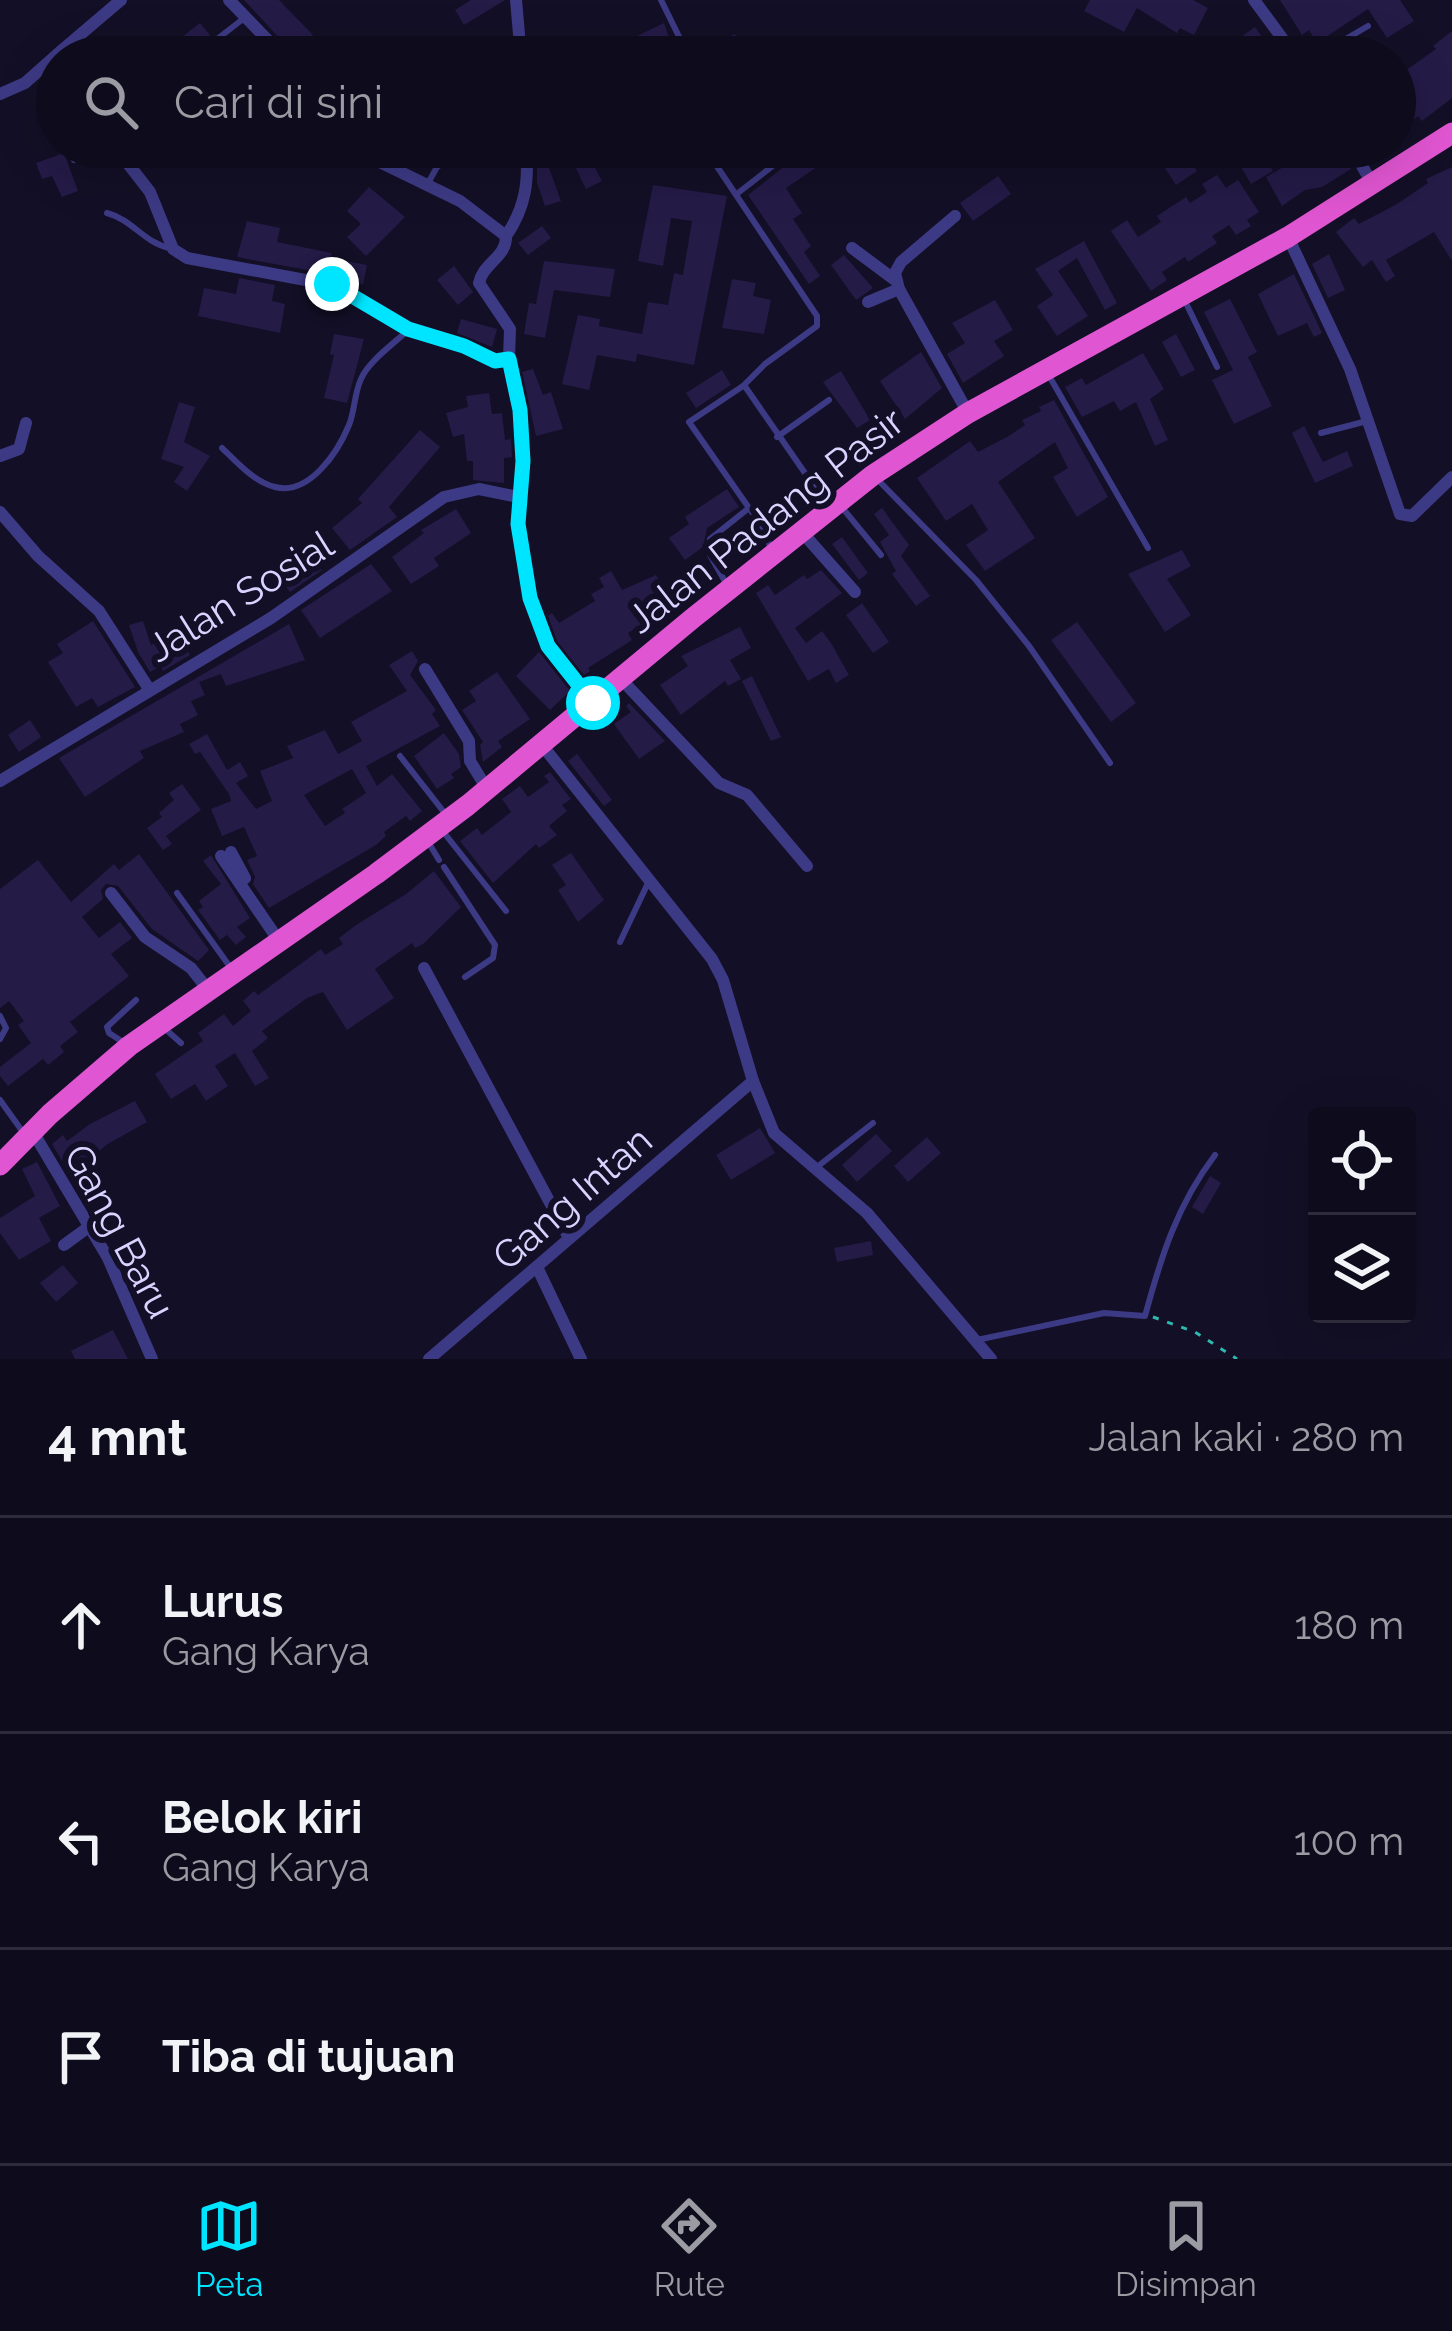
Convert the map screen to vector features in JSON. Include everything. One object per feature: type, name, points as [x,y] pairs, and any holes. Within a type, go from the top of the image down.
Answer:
[{"type":"highway","name":"Jalan Padang Pasir","points":[[1416,157],[1452,133]]},
{"type":"highway","name":"Jalan Padang Pasir","points":[[0,1166],[129,1046],[438,828],[542,745],[801,531],[826,498],[873,476],[968,413],[1288,237],[1399,168]]},
{"type":"street","points":[[82,36],[121,0]]},
{"type":"street","points":[[229,0],[264,36]]},
{"type":"street","points":[[516,0],[520,36]]},
{"type":"street","points":[[1254,0],[1281,36]]},
{"type":"street","points":[[0,94],[36,74]]},
{"type":"street","points":[[132,168],[150,192],[173,249],[187,258],[332,284],[408,329],[495,361],[509,359]]},
{"type":"street","points":[[392,168],[460,201],[506,236]]},
{"type":"street","points":[[530,168],[526,193],[505,248],[482,272],[479,283],[510,329],[509,359],[520,405],[523,447],[518,497],[522,555],[534,614],[548,646],[593,703]]},
{"type":"street","points":[[1363,168],[1373,185]]},
{"type":"street","points":[[955,216],[901,262],[895,273],[968,413]]},
{"type":"street","points":[[1288,237],[1340,346],[1400,514],[1412,516],[1452,477]]},
{"type":"street","points":[[852,248],[898,285]]},
{"type":"street","points":[[868,302],[898,285]]},
{"type":"street","points":[[0,456],[22,445],[26,423]]},
{"type":"street","name":"Jalan Sosial","points":[[0,781],[315,590],[444,497],[479,489],[518,497]]},
{"type":"street","points":[[0,512],[38,556],[99,611],[149,689]]},
{"type":"street","points":[[801,531],[855,592]]},
{"type":"street","points":[[425,669],[469,741],[470,761],[487,789]]},
{"type":"street","points":[[621,679],[719,783],[747,795],[807,866]]},
{"type":"street","points":[[542,745],[699,939],[723,980],[774,1133],[867,1213],[991,1359]]},
{"type":"street","points":[[226,854],[245,878],[239,883],[279,941]]},
{"type":"street","points":[[111,893],[145,937],[191,968],[209,992]]},
{"type":"street","points":[[424,968],[569,1238]]},
{"type":"street","name":"Gang Intan","points":[[429,1359],[753,1081]]},
{"type":"street","name":"Gang Baru","points":[[30,1135],[108,1258],[152,1359]]},
{"type":"street","points":[[64,1245],[89,1226]]},
{"type":"street","points":[[537,1267],[581,1359]]},
{"type":"lane","points":[[661,0],[679,36]]},
{"type":"lane","points":[[221,36],[245,17]]},
{"type":"lane","points":[[1351,36],[1368,26]]},
{"type":"lane","points":[[427,185],[436,168]]},
{"type":"lane","points":[[720,168],[818,320],[817,326],[764,364],[744,386],[688,422],[749,508],[774,553]]},
{"type":"lane","points":[[738,193],[770,168]]},
{"type":"lane","points":[[107,212],[131,222],[158,246],[173,249]]},
{"type":"lane","points":[[1182,296],[1217,367]]},
{"type":"lane","points":[[222,448],[273,487],[290,488],[310,478],[341,443],[363,373],[408,329]]},
{"type":"lane","points":[[1047,371],[1148,548]]},
{"type":"lane","points":[[744,386],[826,498],[881,555]]},
{"type":"lane","points":[[777,437],[829,400]]},
{"type":"lane","points":[[1321,433],[1367,421]]},
{"type":"lane","points":[[873,476],[976,580],[1029,646],[1110,763]]},
{"type":"lane","points":[[729,588],[707,547],[710,539],[749,508]]},
{"type":"lane","points":[[400,756],[438,828],[506,911]]},
{"type":"lane","points":[[438,828],[441,864],[495,945],[493,958],[465,977]]},
{"type":"lane","points":[[620,942],[649,880]]},
{"type":"lane","points":[[177,893],[235,974]]},
{"type":"lane","points":[[129,1046],[107,1027],[136,1000]]},
{"type":"lane","points":[[0,1016],[6,1028],[0,1039]]},
{"type":"lane","points":[[161,1024],[181,1043]]},
{"type":"lane","points":[[0,1100],[30,1135]]},
{"type":"lane","points":[[814,1170],[873,1123]]},
{"type":"lane","points":[[977,1340],[1104,1313],[1145,1316],[1175,1219],[1215,1155]]},
{"type":"path","points":[[1145,1316],[1195,1332],[1237,1359]]},
{"type":"building","points":[[244,0],[279,0],[313,35],[277,36]]},
{"type":"building","points":[[471,0],[505,0],[464,25],[455,10]]},
{"type":"building","points":[[1090,0],[1193,0],[1208,8],[1194,35],[1180,28],[1177,33],[1137,8],[1124,32],[1084,11]]},
{"type":"building","points":[[1280,0],[1400,0],[1414,21],[1386,36],[1368,9],[1328,36],[1313,36],[1309,30],[1302,35]]},
{"type":"building","points":[[200,23],[210,35],[209,36],[183,36]]},
{"type":"building","points":[[664,23],[669,36],[637,36]]},
{"type":"building","points":[[1452,31],[1452,98],[1422,121],[1416,118],[1416,63],[1436,49],[1433,46]]},
{"type":"building","points":[[1452,167],[1452,261],[1434,232],[1386,260],[1395,276],[1386,282],[1372,260],[1363,267],[1336,232],[1354,218],[1359,224],[1397,204],[1428,183],[1426,179]]},
{"type":"building","points":[[38,168],[70,168],[78,191],[62,197],[52,176],[42,179]]},
{"type":"building","points":[[537,168],[549,168],[561,201],[545,206]]},
{"type":"building","points":[[576,168],[595,168],[602,181],[586,189]]},
{"type":"building","points":[[782,168],[816,168],[786,188],[802,213],[793,219],[811,246],[804,252],[820,276],[809,284],[748,195]]},
{"type":"building","points":[[1165,168],[1195,168],[1197,171],[1176,185]]},
{"type":"building","points":[[1241,168],[1271,168],[1273,171],[1251,184]]},
{"type":"building","points":[[1282,168],[1351,169],[1282,206],[1266,177]]},
{"type":"building","points":[[1217,175],[1226,188],[1238,180],[1259,212],[1247,220],[1251,226],[1236,235],[1229,225],[1212,236],[1217,243],[1162,272],[1167,280],[1151,291],[1111,231],[1127,220],[1138,237],[1161,222],[1157,216],[1186,197],[1190,203],[1207,192],[1202,184]]},
{"type":"building","points":[[998,176],[1011,194],[973,221],[960,203]]},
{"type":"building","points":[[653,185],[727,196],[694,365],[637,354],[636,362],[597,355],[589,390],[562,384],[578,315],[600,319],[599,326],[642,334],[648,302],[668,305],[674,273],[683,275],[692,221],[671,218],[663,266],[638,261]]},
{"type":"building","points":[[369,187],[405,217],[366,256],[347,237],[361,224],[347,211]]},
{"type":"building","points":[[247,221],[280,228],[277,242],[367,265],[363,285],[237,257]]},
{"type":"building","points":[[542,226],[551,238],[528,255],[518,243]]},
{"type":"building","points":[[1084,241],[1117,303],[1105,310],[1077,258],[1058,271],[1088,316],[1057,336],[1037,306],[1053,295],[1035,269]]},
{"type":"building","points":[[1329,254],[1345,290],[1328,298],[1312,264]]},
{"type":"building","points":[[844,255],[873,288],[856,300],[831,265]]},
{"type":"building","points":[[544,261],[615,269],[610,297],[554,290],[545,338],[524,334],[529,303],[536,304]]},
{"type":"building","points":[[454,266],[473,292],[458,305],[437,280]]},
{"type":"building","points":[[1294,274],[1322,333],[1314,337],[1307,323],[1278,336],[1258,294]]},
{"type":"building","points":[[239,278],[275,285],[272,301],[285,304],[280,333],[198,316],[204,288],[236,294]]},
{"type":"building","points":[[732,279],[756,283],[753,296],[771,300],[764,334],[722,328]]},
{"type":"building","points":[[1230,299],[1257,352],[1248,357],[1272,406],[1234,424],[1212,380],[1233,370],[1204,312]]},
{"type":"building","points":[[995,300],[1013,330],[994,341],[1004,356],[963,383],[947,354],[965,343],[952,323]]},
{"type":"building","points":[[461,319],[497,329],[492,347],[457,333]]},
{"type":"building","points":[[334,334],[364,339],[347,403],[324,398]]},
{"type":"building","points":[[1176,334],[1195,370],[1181,377],[1162,342]]},
{"type":"building","points":[[921,352],[942,388],[905,419],[880,381]]},
{"type":"building","points":[[1143,353],[1164,389],[1150,399],[1168,440],[1155,446],[1136,402],[1120,411],[1114,401],[1082,417],[1065,387],[1082,378],[1086,385]]},
{"type":"building","points":[[533,369],[543,395],[551,392],[563,429],[536,436],[522,372]]},
{"type":"building","points":[[722,370],[731,385],[696,408],[686,393]]},
{"type":"building","points":[[841,371],[870,420],[857,428],[823,382]]},
{"type":"building","points":[[489,393],[492,414],[502,413],[505,440],[511,439],[512,457],[504,458],[504,483],[473,480],[473,461],[467,461],[464,434],[453,437],[446,413],[468,407],[466,396]]},
{"type":"building","points":[[1054,400],[1108,497],[1077,517],[1053,477],[1068,468],[1055,442],[998,482],[1035,538],[985,571],[966,545],[988,530],[972,504],[946,521],[917,478],[970,441],[978,452],[1007,437],[1025,425],[1022,420]]},
{"type":"building","points":[[179,402],[195,407],[184,442],[210,456],[187,491],[174,482],[184,467],[161,459]]},
{"type":"building","points":[[1304,426],[1323,462],[1347,451],[1353,466],[1315,483],[1292,433]]},
{"type":"building","points":[[420,430],[440,447],[389,507],[397,517],[350,550],[332,528],[362,503],[358,499]]},
{"type":"building","points":[[727,489],[739,507],[707,528],[703,547],[685,560],[669,538],[689,524],[685,517]]},
{"type":"building","points":[[882,508],[909,545],[901,556],[930,596],[916,606],[892,574],[896,571],[880,542],[889,535],[874,514]]},
{"type":"building","points":[[456,509],[471,533],[434,558],[439,566],[411,584],[392,557],[424,533],[421,530]]},
{"type":"building","points":[[842,537],[868,573],[859,580],[832,544]]},
{"type":"building","points":[[306,548],[322,570],[290,592],[276,573]]},
{"type":"building","points":[[1182,550],[1191,566],[1167,579],[1191,615],[1165,632],[1128,574]]},
{"type":"building","points":[[371,564],[392,591],[320,638],[301,610]]},
{"type":"building","points":[[821,570],[842,593],[795,628],[806,643],[822,631],[831,643],[849,675],[836,683],[829,669],[808,681],[756,593],[768,585],[775,595],[804,575],[807,579]]},
{"type":"building","points":[[611,571],[622,590],[656,575],[666,592],[631,607],[641,625],[628,633],[632,640],[584,675],[557,641],[548,616],[552,613],[559,623],[595,601],[591,594],[604,587],[599,578]]},
{"type":"building","points":[[862,603],[889,642],[873,653],[846,615]]},
{"type":"building","points":[[93,621],[135,687],[98,707],[92,698],[76,707],[48,662],[63,653],[57,644]]},
{"type":"building","points":[[143,621],[151,645],[176,632],[190,655],[163,671],[161,666],[150,672],[129,625]]},
{"type":"building","points":[[1077,622],[1136,703],[1111,722],[1051,640]]},
{"type":"building","points":[[289,624],[305,660],[226,686],[221,674],[199,682],[205,695],[191,701],[198,715],[180,724],[184,732],[140,751],[144,758],[85,797],[59,758]]},
{"type":"building","points":[[740,627],[751,648],[730,660],[741,679],[728,686],[725,681],[681,715],[660,685],[688,666],[681,656]]},
{"type":"building","points":[[412,651],[418,661],[410,675],[436,710],[432,714],[440,726],[366,766],[377,786],[392,774],[422,811],[410,821],[406,816],[384,832],[386,836],[376,845],[269,908],[253,884],[255,877],[247,860],[257,856],[244,827],[222,836],[211,809],[231,801],[229,794],[189,744],[207,734],[227,770],[240,762],[248,776],[236,783],[256,809],[272,801],[260,771],[293,758],[287,746],[325,730],[338,754],[362,741],[351,722],[407,691],[389,665]],"holes":[[[352,769],[366,793],[325,826],[304,795]]]},
{"type":"building","points":[[539,652],[570,691],[550,710],[516,676]]},
{"type":"building","points":[[497,672],[530,719],[498,741],[502,747],[483,762],[483,742],[462,710],[476,701],[469,691]]},
{"type":"building","points":[[752,676],[781,737],[771,741],[742,681]]},
{"type":"building","points":[[629,703],[665,741],[639,759],[614,724],[631,712]]},
{"type":"building","points":[[30,720],[41,737],[19,752],[8,735]]},
{"type":"building","points":[[444,733],[459,754],[461,767],[437,789],[414,756]]},
{"type":"building","points":[[577,754],[612,800],[604,806],[568,761]]},
{"type":"building","points":[[550,772],[571,799],[562,805],[567,811],[549,826],[557,835],[539,848],[536,844],[493,883],[460,841],[477,828],[482,835],[511,812],[502,799],[520,786],[528,797],[549,782],[544,776]]},
{"type":"building","points":[[182,784],[201,810],[166,836],[172,844],[163,850],[147,828],[162,817],[159,813],[174,800],[169,793]]},
{"type":"building","points":[[571,853],[604,900],[578,922],[558,890],[566,885],[552,865]]},
{"type":"building","points":[[139,854],[209,950],[198,961],[152,929],[118,886],[106,884],[101,890],[103,899],[82,917],[99,938],[120,922],[132,938],[111,954],[129,976],[70,1022],[78,1032],[60,1046],[64,1052],[48,1065],[43,1059],[8,1086],[0,1067],[31,1043],[18,1025],[24,1021],[9,1001],[0,1008],[0,889],[38,860],[71,902],[114,864],[119,870]]},
{"type":"building","points":[[211,855],[250,918],[237,927],[246,937],[236,945],[227,935],[220,940],[198,910],[203,907],[199,901],[221,884],[203,861]]},
{"type":"building","points":[[434,871],[461,907],[423,944],[415,948],[412,943],[375,969],[394,998],[347,1030],[323,992],[307,998],[262,1031],[268,1038],[252,1051],[269,1078],[255,1086],[235,1053],[215,1066],[228,1086],[206,1101],[195,1084],[171,1099],[155,1074],[203,1041],[198,1033],[224,1014],[233,1026],[251,1011],[243,1001],[254,991],[258,995],[321,949],[325,955],[343,944],[339,938]]},
{"type":"building","points":[[135,1101],[147,1122],[106,1145],[71,1176],[52,1144],[63,1135],[67,1141]]},
{"type":"building","points":[[760,1128],[775,1153],[731,1180],[716,1155]]},
{"type":"building","points":[[876,1134],[892,1151],[857,1182],[842,1165]]},
{"type":"building","points":[[927,1137],[941,1153],[908,1182],[894,1166]]},
{"type":"building","points":[[37,1162],[60,1206],[39,1218],[51,1241],[19,1260],[0,1233],[0,1218],[35,1196],[22,1169]]},
{"type":"building","points":[[1210,1176],[1221,1183],[1203,1214],[1192,1207]]},
{"type":"building","points":[[871,1241],[873,1255],[837,1262],[834,1248]]},
{"type":"building","points":[[63,1265],[78,1283],[56,1302],[40,1283]]},
{"type":"building","points":[[113,1330],[128,1359],[75,1359],[71,1351]]},
{"type":"route","points":[[332,284],[408,329],[495,361],[509,359],[520,410],[523,461],[518,524],[530,598],[548,646],[593,703]]}]
